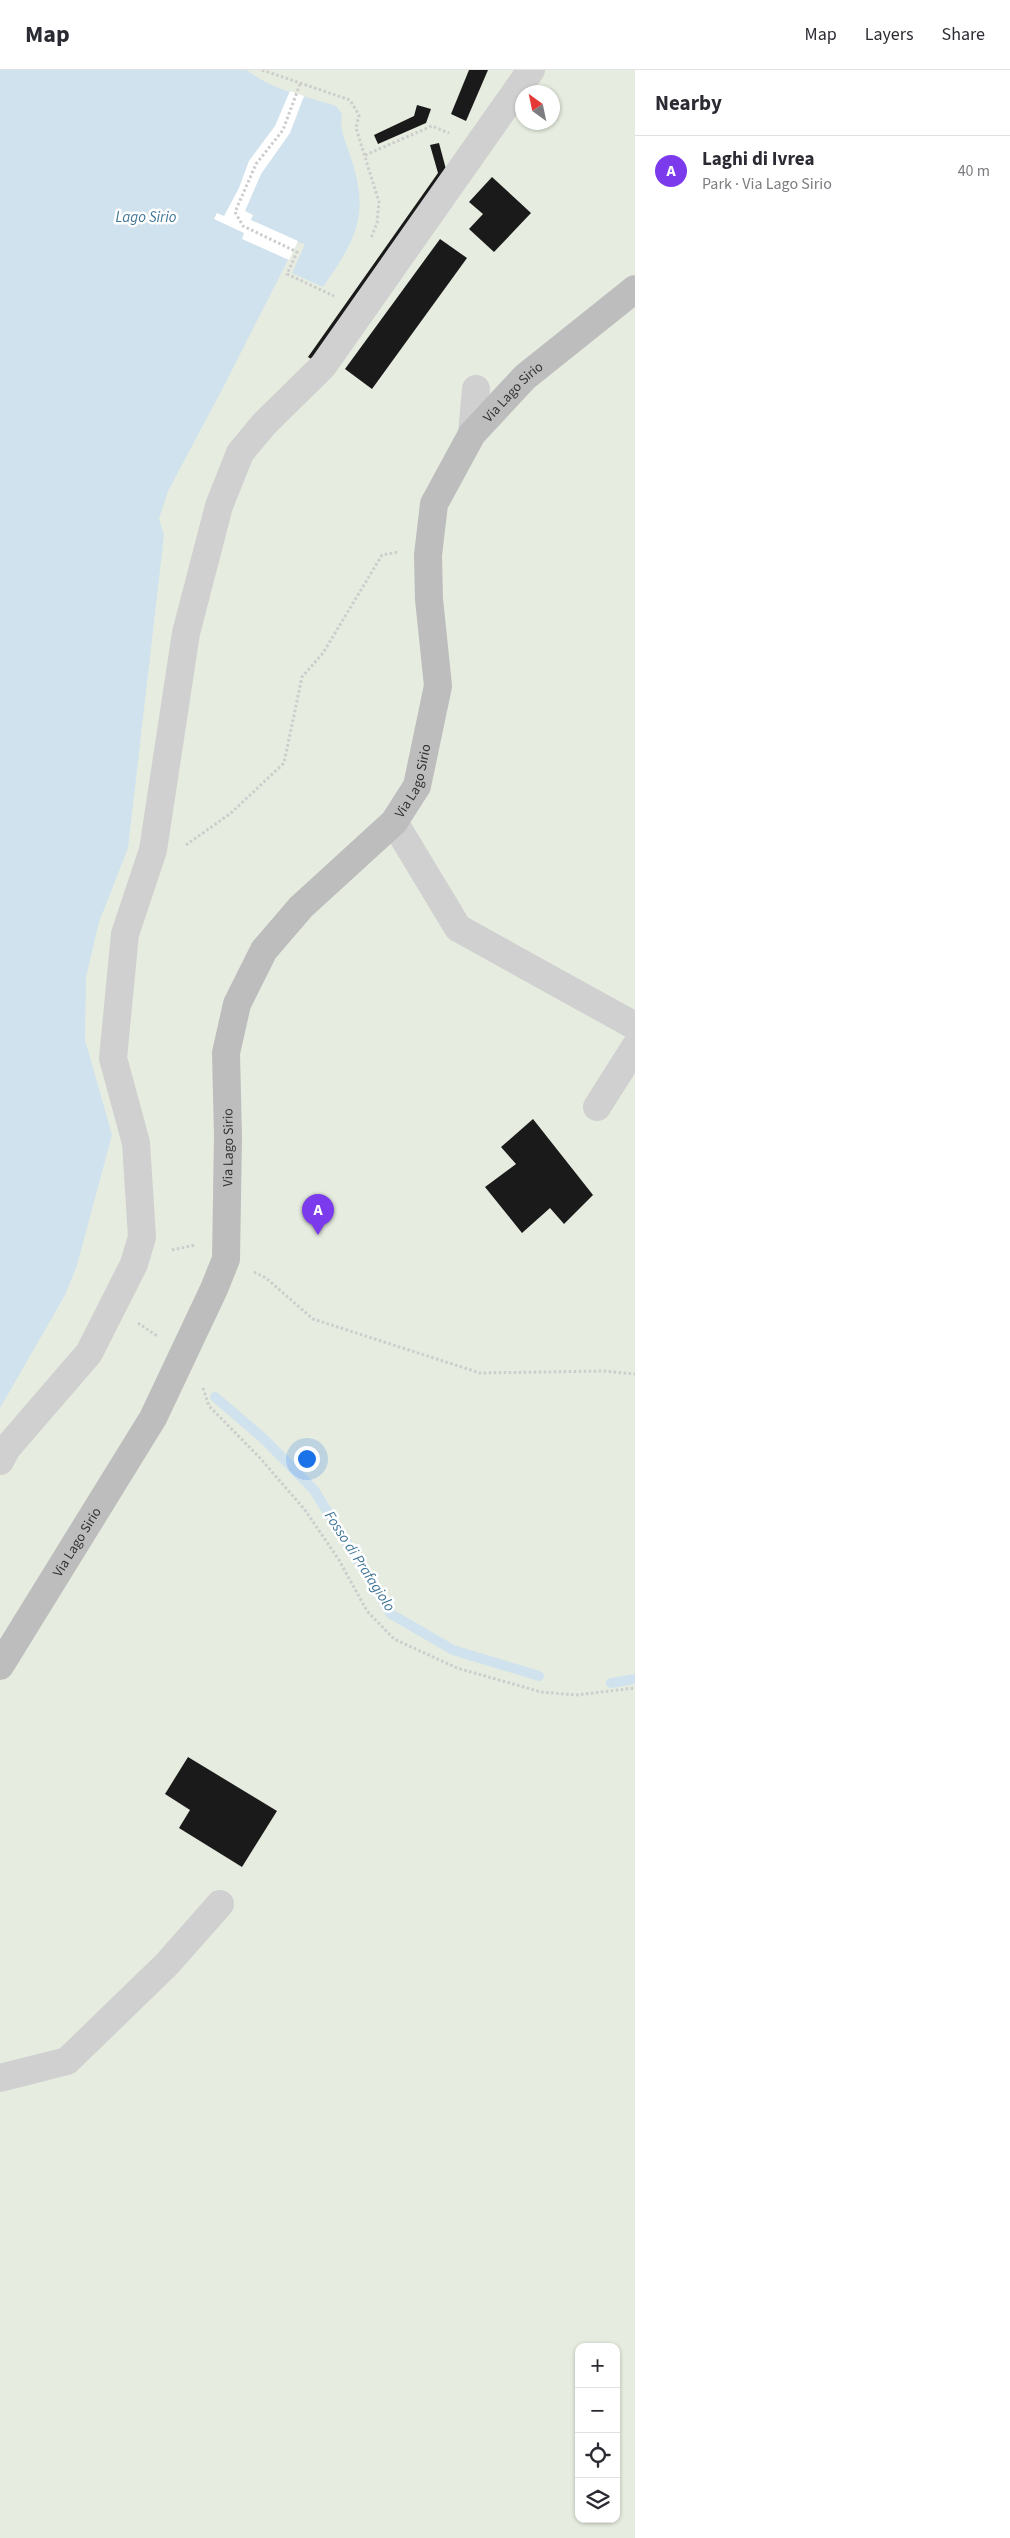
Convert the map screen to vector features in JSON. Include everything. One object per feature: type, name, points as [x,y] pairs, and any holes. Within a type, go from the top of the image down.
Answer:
[{"type":"main road","name":"Via Lago Sirio","points":[[0,1666],[154,1418],[226,1259],[228,1137],[226,1053],[237,1004],[264,950],[301,907],[394,822],[417,786],[438,686],[429,599],[428,555],[434,504],[472,434],[525,377],[635,289]]},
{"type":"street","points":[[0,1461],[7,1448],[89,1353],[134,1264],[142,1236],[136,1143],[112,1058],[126,934],[152,850],[186,633],[219,506],[240,453],[264,424],[323,366],[531,70]]},
{"type":"street","points":[[472,434],[476,389]]},
{"type":"street","points":[[394,822],[458,928],[635,1026]]},
{"type":"street","points":[[597,1107],[635,1047]]},
{"type":"street","points":[[0,2078],[67,2061],[168,1964],[220,1904]]},
{"type":"path","points":[[262,70],[350,100],[359,115],[356,128],[379,202],[377,223],[369,244]]},
{"type":"path","points":[[300,84],[283,130],[256,164],[235,212],[243,226],[297,252],[287,274],[336,297],[341,290]]},
{"type":"path","points":[[365,155],[432,126],[444,131]]},
{"type":"path","points":[[184,846],[232,813],[284,763],[302,677],[323,653],[382,555],[407,550],[428,555]]},
{"type":"path","points":[[142,1236],[159,1253],[200,1244],[266,1278],[313,1319],[390,1346],[480,1373],[604,1371],[635,1374]]},
{"type":"path","points":[[109,1313],[144,1326],[159,1338]]},
{"type":"path","points":[[203,1387],[210,1406],[260,1458],[305,1510],[338,1560],[367,1611],[394,1639],[457,1668],[541,1692],[576,1695],[635,1688]]},
{"type":"shaded area","points":[[0,70],[635,70],[635,2538],[0,2538]]},
{"type":"water","name":"Lago Sirio","points":[[0,70],[247,70],[256,77],[278,88],[336,106],[342,114],[342,131],[357,178],[359,212],[356,226],[344,255],[323,287],[292,273],[305,244],[297,242],[168,491],[159,519],[164,535],[128,848],[99,922],[86,977],[85,1040],[112,1135],[77,1265],[65,1295],[0,1408]]},
{"type":"pier","points":[[290,91],[304,96],[290,133],[261,174],[245,211],[253,215],[251,220],[298,241],[289,260],[242,239],[244,233],[214,219],[217,213],[224,216],[239,188],[249,161],[275,126]]},
{"type":"building","points":[[469,70],[488,70],[466,121],[451,114]]},
{"type":"building","points":[[417,105],[431,109],[426,123],[378,144],[374,135],[414,116]]},
{"type":"building","points":[[439,143],[447,173],[316,362],[308,357],[438,173],[430,145]]},
{"type":"building","points":[[492,177],[531,213],[494,252],[469,229],[483,214],[469,202]]},
{"type":"building","points":[[440,239],[467,258],[372,389],[345,369]]},
{"type":"building","points":[[533,1119],[593,1195],[564,1224],[550,1208],[522,1233],[485,1187],[516,1164],[501,1147]]},
{"type":"building","points":[[188,1757],[277,1811],[242,1867],[179,1828],[190,1810],[165,1794]]},
{"type":"waterway","name":"Fosso di Prafagiolo","points":[[215,1397],[264,1439],[314,1490],[391,1614],[453,1650],[539,1676]]},
{"type":"waterway","name":"Fosso di Prafagiolo","points":[[611,1683],[635,1679]]},
{"type":"place","name":"Laghi di Ivrea","points":[[318,1235]]}]
